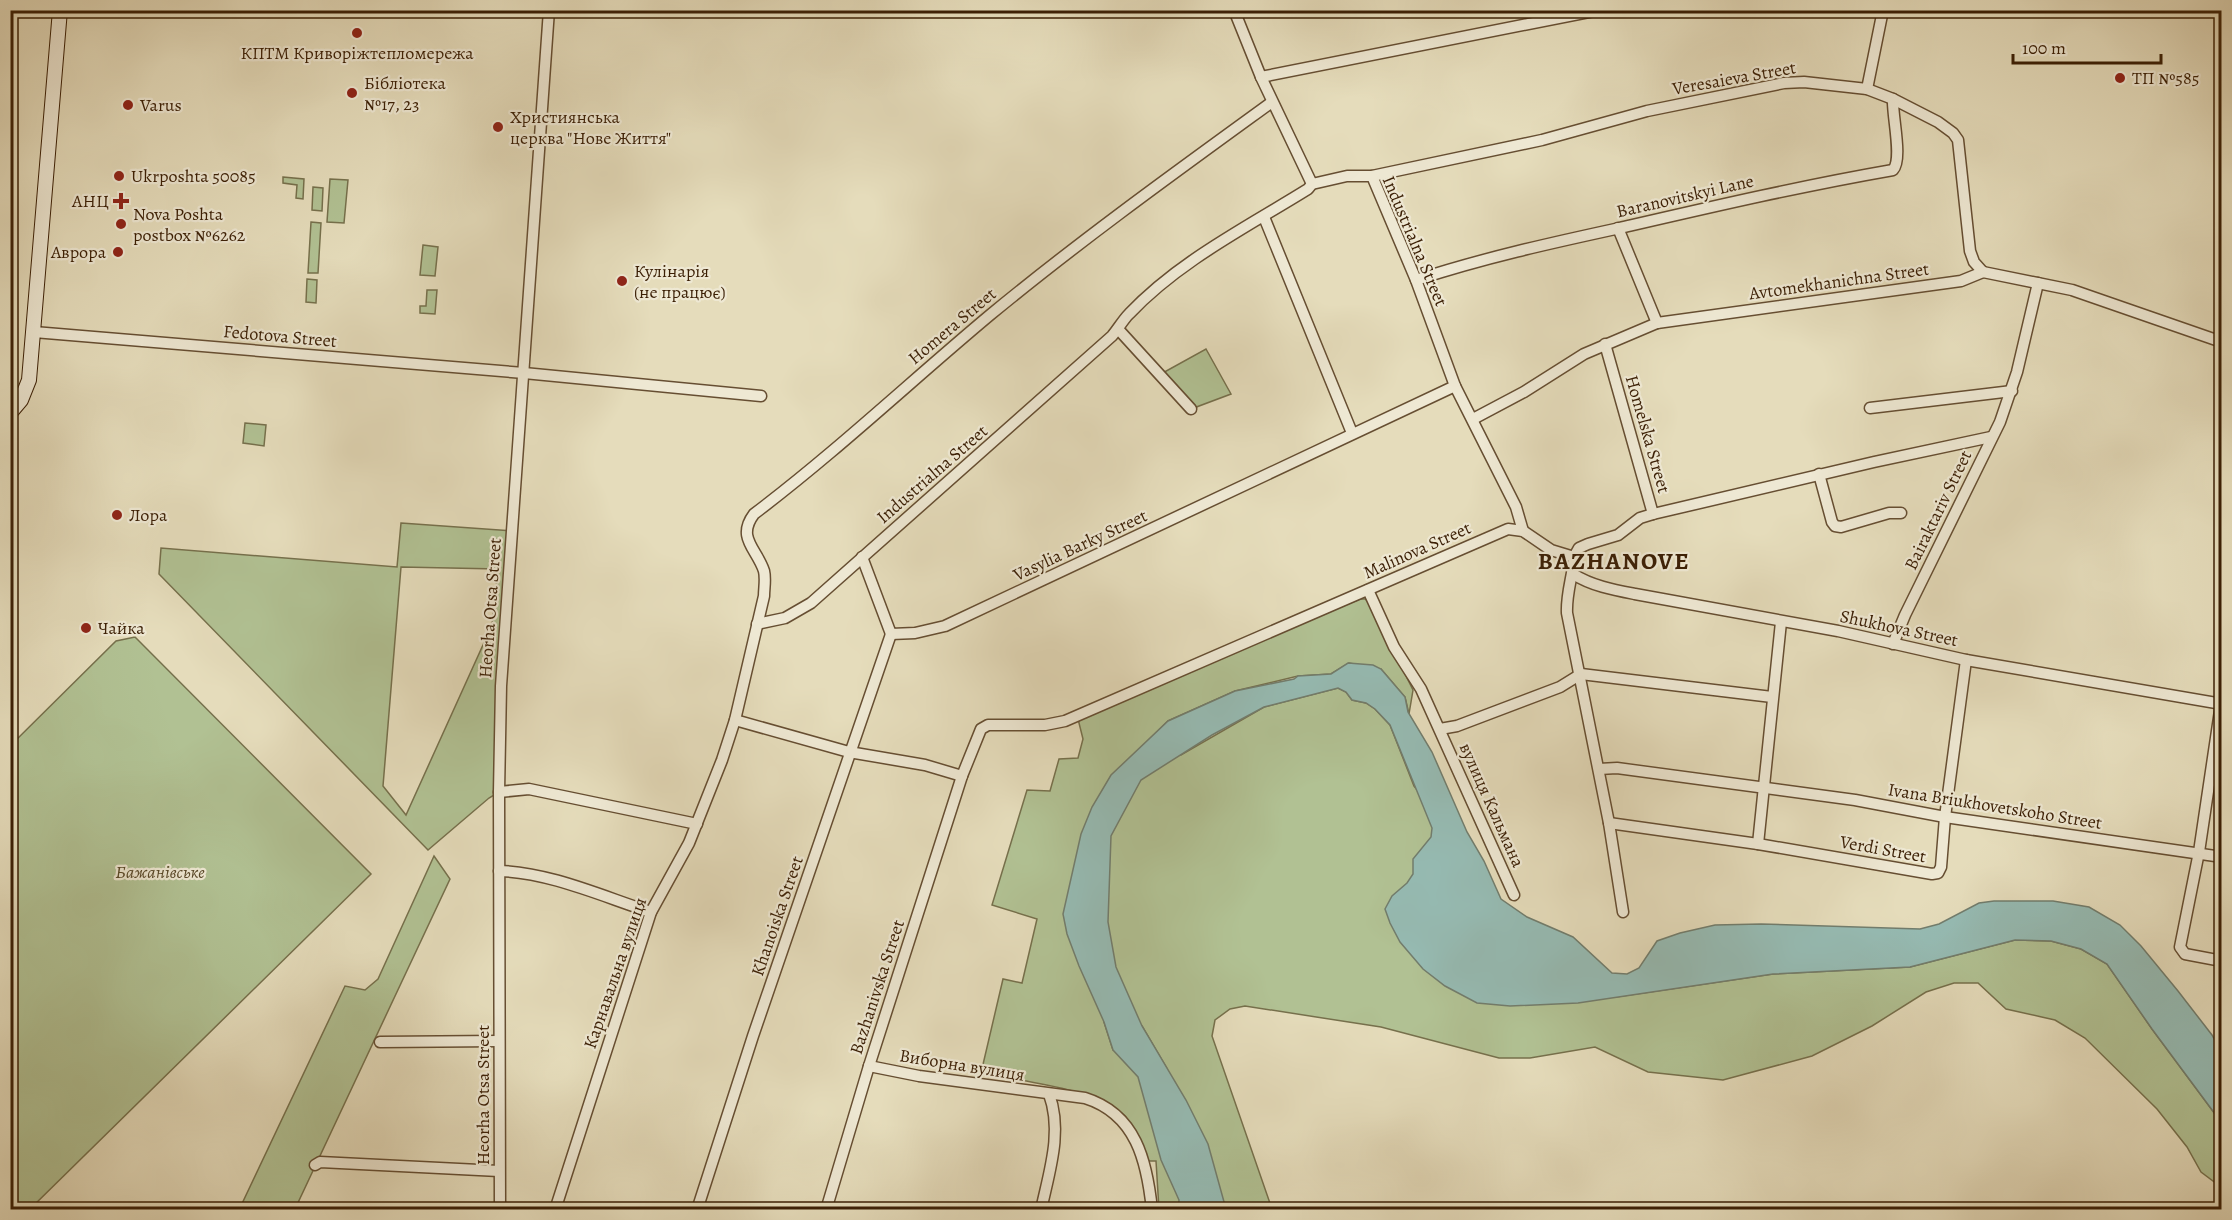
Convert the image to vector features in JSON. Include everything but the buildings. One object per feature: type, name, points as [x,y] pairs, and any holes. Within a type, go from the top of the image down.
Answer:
[{"type":"main road","points":[[10,413],[26,390],[34,332],[60,10]]},
{"type":"street","name":"Heorha Otsa Street","points":[[500,1209],[501,686],[549,10]]},
{"type":"street","points":[[1234,10],[1272,102],[1312,184]]},
{"type":"street","points":[[1261,77],[1599,10]]},
{"type":"street","points":[[1867,89],[1883,10]]},
{"type":"street","name":"Veresaieva Street","points":[[1372,176],[1542,140],[1647,111],[1784,83],[1804,82],[1867,89],[1893,99],[1938,122],[1953,133],[1958,140],[1970,251],[1974,262],[1983,272]]},
{"type":"street","name":"Baranovitskyi Lane","points":[[1416,280],[1461,265],[1618,228],[1807,185],[1893,170],[1898,160],[1892,110],[1893,99]]},
{"type":"street","name":"Homera Street","points":[[735,720],[764,596],[765,575],[747,537],[746,528],[754,514],[806,475],[942,356],[1030,283],[1272,102]]},
{"type":"street","name":"Industrialna Street","points":[[757,624],[785,618],[811,603],[1118,329],[1130,313],[1172,277],[1212,248],[1264,218],[1312,184],[1347,176],[1372,176],[1416,280],[1455,386],[1516,507],[1523,531]]},
{"type":"street","points":[[1264,218],[1352,434]]},
{"type":"street","points":[[1618,228],[1657,323]]},
{"type":"street","points":[[1983,272],[2072,290],[2222,342]]},
{"type":"street","name":"Avtomekhanichna Street","points":[[1473,419],[1524,392],[1584,354],[1657,323],[1961,281],[1983,272]]},
{"type":"street","name":"Bairaktariv Street","points":[[1893,644],[2000,422],[2012,391],[2038,284]]},
{"type":"street","points":[[1118,329],[1191,409]]},
{"type":"street","name":"Fedotova Street","points":[[34,332],[524,373],[761,396]]},
{"type":"street","name":"Homelska Street","points":[[1574,557],[1579,549],[1588,544],[1618,535],[1640,518],[1653,514],[1605,344]]},
{"type":"street","name":"Vasylia Barky Street","points":[[891,634],[915,633],[945,626],[1455,386]]},
{"type":"street","points":[[1870,408],[2012,391]]},
{"type":"street","points":[[1653,514],[1819,474],[1991,437]]},
{"type":"street","points":[[1819,474],[1835,526],[1841,527],[1889,513],[1901,513]]},
{"type":"street","name":"Malinova Street","points":[[962,776],[978,734],[988,725],[1045,725],[1065,720],[1495,534],[1508,529],[1523,531]]},
{"type":"street","points":[[1523,531],[1551,550],[1574,557],[1573,574],[1567,598],[1567,613],[1599,769],[1623,912]]},
{"type":"street","points":[[862,557],[891,634]]},
{"type":"street","name":"Shukhova Street","points":[[1573,574],[1607,588],[1838,631],[1966,660],[2221,704]]},
{"type":"street","name":"вулиця Кальмана","points":[[1368,590],[1394,647],[1421,689],[1514,895]]},
{"type":"street","points":[[1758,844],[1781,621]]},
{"type":"street","name":"Khanoiska Street","points":[[698,1209],[753,1036],[891,634]]},
{"type":"street","name":"Verdi Street","points":[[1609,823],[1758,844],[1932,874],[1938,873],[1941,867],[1945,817],[1966,660]]},
{"type":"street","points":[[1581,674],[1773,697]]},
{"type":"street","name":"вулиця Кальмана","points":[[1440,729],[1457,726],[1560,687],[1581,674]]},
{"type":"street","points":[[2221,704],[2199,852],[2180,947],[2185,954],[2222,961]]},
{"type":"street","points":[[735,720],[849,752],[925,765],[962,776]]},
{"type":"street","name":"Карнавальна вулиця","points":[[555,1209],[651,912],[689,843],[735,720]]},
{"type":"street","name":"Ivana Briukhovetskoho Street","points":[[1599,769],[1617,768],[1763,786],[1945,817],[2222,857]]},
{"type":"street","name":"Bazhanivska Street","points":[[826,1209],[869,1066],[962,776]]},
{"type":"street","points":[[499,792],[529,789],[697,824]]},
{"type":"street","points":[[499,871],[517,871],[651,912]]},
{"type":"street","points":[[380,1042],[499,1041]]},
{"type":"street","name":"Виборна вулиця","points":[[869,1066],[919,1076],[1085,1098],[1098,1102],[1113,1111],[1129,1127],[1136,1141],[1150,1190],[1152,1209]]},
{"type":"street","points":[[1041,1209],[1053,1155],[1056,1125],[1055,1109],[1049,1094]]},
{"type":"street","points":[[315,1165],[320,1162],[499,1171]]},
{"type":"green space","points":[[283,177],[304,179],[303,199],[296,198],[297,185],[283,183]]},
{"type":"green space","points":[[330,179],[348,180],[344,223],[327,222]]},
{"type":"green space","points":[[313,187],[323,188],[322,211],[312,210]]},
{"type":"green space","points":[[311,222],[321,223],[318,273],[308,273]]},
{"type":"green space","points":[[423,245],[438,247],[435,276],[420,275]]},
{"type":"green space","points":[[307,279],[317,280],[316,303],[306,302]]},
{"type":"green space","points":[[427,290],[437,290],[435,314],[420,313],[420,306],[426,306]]},
{"type":"green space","points":[[1206,349],[1231,394],[1191,409],[1159,375]]},
{"type":"green space","points":[[245,423],[266,425],[264,446],[243,443]]},
{"type":"green space","points":[[401,523],[512,531],[499,792],[428,850],[159,574],[161,548],[397,567]],"holes":[[[401,567],[498,569],[492,625],[406,815],[383,786]]]},
{"type":"green space","points":[[1360,599],[1365,599],[1369,602],[1413,690],[1409,714],[1405,697],[1381,669],[1349,663],[1331,674],[1298,676],[1235,691],[1168,721],[1143,746],[1181,755],[1264,707],[1338,688],[1346,692],[1352,700],[1366,703],[1375,709],[1390,725],[1414,786],[1423,797],[1446,868],[1616,997],[1773,974],[1910,967],[2015,940],[2051,941],[2081,949],[2107,964],[2221,1122],[2221,1187],[2201,1172],[2187,1147],[2157,1109],[2085,1038],[2055,1020],[2006,1009],[1978,983],[1954,983],[1926,992],[1872,1026],[1812,1056],[1723,1080],[1648,1072],[1595,1047],[1530,1058],[1499,1058],[1381,1027],[1245,1006],[1230,1009],[1215,1020],[1212,1036],[1272,1209],[1159,1209],[1156,1161],[1145,1161],[1133,1130],[1124,1115],[1095,1098],[1076,1092],[981,1073],[1003,979],[1022,983],[1037,919],[992,905],[1027,790],[1050,791],[1059,759],[1078,758],[1083,739],[1077,715]],"holes":[[[1104,1022],[1142,1026],[1166,1067],[1113,1050]]]},
{"type":"green space","name":"Бажанівське","points":[[135,637],[371,874],[30,1209],[11,1209],[11,745],[116,641]]},
{"type":"green space","points":[[434,856],[450,879],[295,1209],[239,1210],[345,986],[365,990],[378,979]]},
{"type":"water","points":[[1348,663],[1373,665],[1381,669],[1405,697],[1408,712],[1432,752],[1467,832],[1484,861],[1501,899],[1527,917],[1573,937],[1612,973],[1627,974],[1639,968],[1657,941],[1715,925],[1761,924],[1920,929],[1939,924],[1979,903],[1994,901],[2053,901],[2089,907],[2120,925],[2141,946],[2212,1035],[2221,1052],[2221,1122],[2107,964],[2081,949],[2051,941],[2015,940],[1910,967],[1773,974],[1578,1003],[1510,1006],[1477,1003],[1445,986],[1423,969],[1400,942],[1390,923],[1385,909],[1392,896],[1407,883],[1413,874],[1413,859],[1431,837],[1432,828],[1390,725],[1375,709],[1366,703],[1352,700],[1346,692],[1338,688],[1264,707],[1212,735],[1141,780],[1111,836],[1108,922],[1116,967],[1142,1026],[1186,1100],[1208,1144],[1226,1209],[1178,1209],[1179,1200],[1161,1160],[1138,1077],[1113,1050],[1104,1022],[1067,934],[1063,914],[1081,834],[1092,807],[1111,775],[1168,721],[1235,691],[1294,679],[1298,676],[1331,674]]},
{"type":"place","name":"КПТМ Криворіжтепломережа","points":[[357,33]]},
{"type":"place","name":"ТП №585","points":[[2120,78]]},
{"type":"place","name":"Бібліотека №17, 23","points":[[352,93]]},
{"type":"place","name":"Varus","points":[[128,105]]},
{"type":"place","name":"Християнська церква \"Нове Життя\"","points":[[498,127]]},
{"type":"place","name":"Ukrposhta 50085","points":[[119,176]]},
{"type":"place","name":"АНЦ","points":[[121,201]]},
{"type":"place","name":"Nova Poshta postbox №6262","points":[[121,224]]},
{"type":"place","name":"Аврора","points":[[118,252]]},
{"type":"place","name":"Кулінарія (не працює)","points":[[622,281]]},
{"type":"place","name":"Лора","points":[[117,515]]},
{"type":"place","name":"Чайка","points":[[86,628]]},
{"type":"district","name":"BAZHANOVE","points":[[1614,561]]}]
